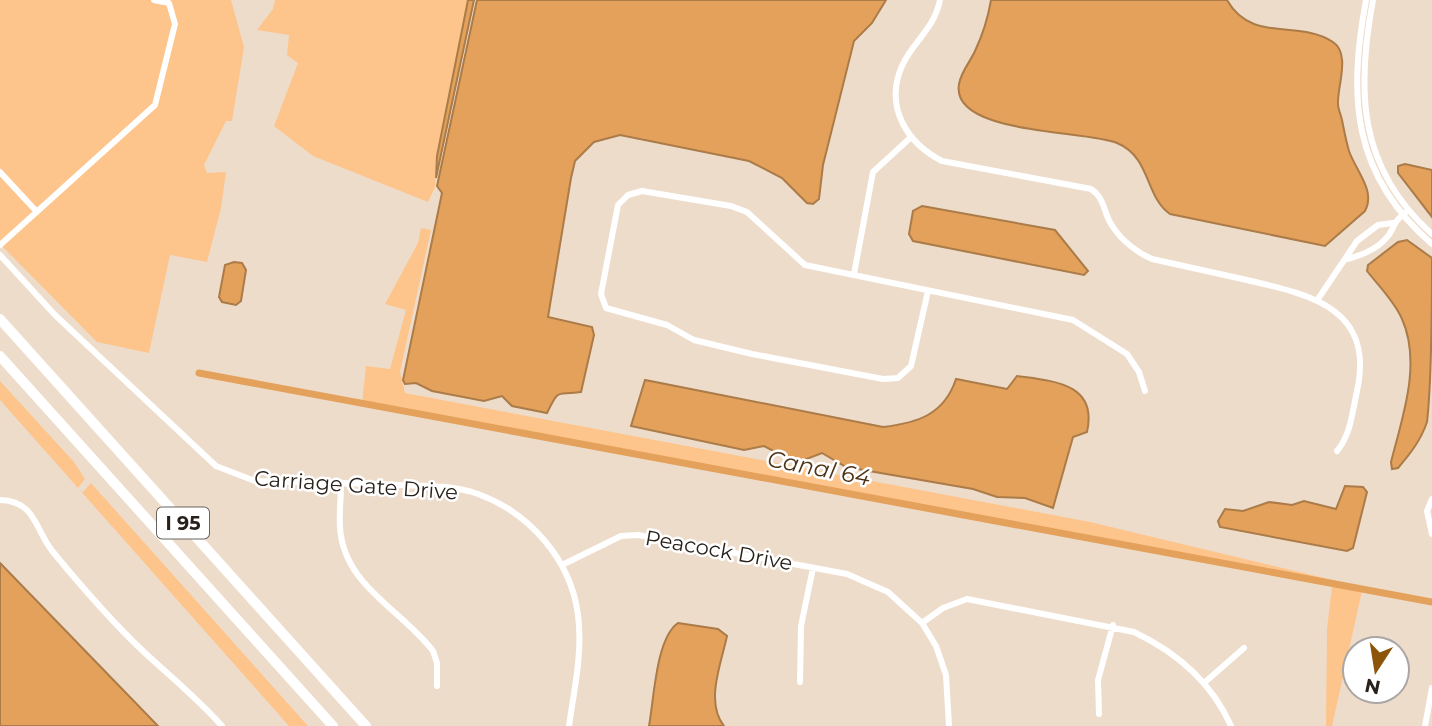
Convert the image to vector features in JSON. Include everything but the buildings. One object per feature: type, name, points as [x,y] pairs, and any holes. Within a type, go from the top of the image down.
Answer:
[{"type":"highway","name":"I 95","points":[[0,319],[366,726]]},
{"type":"highway","name":"I 95","points":[[0,356],[333,726]]},
{"type":"street","points":[[0,245],[155,105],[175,24],[169,3],[154,0]]},
{"type":"street","points":[[940,0],[928,32],[902,65],[897,83],[899,117],[909,138],[926,153],[942,161],[1091,189],[1104,202],[1113,228],[1139,253],[1152,259],[1318,299],[1338,313],[1353,331],[1360,351],[1361,372],[1347,438],[1337,451]]},
{"type":"street","points":[[1366,0],[1356,56],[1357,113],[1373,168],[1432,244]]},
{"type":"street","points":[[1373,0],[1364,58],[1366,114],[1381,166],[1406,212],[1432,234]]},
{"type":"street","points":[[854,274],[873,172],[909,138]]},
{"type":"street","points":[[0,172],[37,212]]},
{"type":"street","points":[[928,291],[911,366],[898,378],[890,379],[751,354],[694,340],[667,325],[606,308],[601,294],[618,205],[628,195],[642,191],[731,206],[747,212],[805,265],[1073,320],[1127,354],[1139,372],[1145,391]]},
{"type":"street","points":[[1318,299],[1333,272],[1347,259],[1357,241],[1378,225],[1392,223],[1406,212]]},
{"type":"street","points":[[1347,259],[1370,252],[1378,246],[1388,236],[1392,223]]},
{"type":"street","points":[[1367,233],[1378,246]]},
{"type":"street","name":"Carriage Gate Drive","points":[[0,255],[55,315],[216,466],[255,481],[432,486],[476,493],[500,503],[520,517],[549,544],[562,565]]},
{"type":"street","points":[[341,483],[340,528],[346,555],[365,585],[433,651],[437,663],[437,686]]},
{"type":"street","points":[[1432,499],[1427,511],[1432,534]]},
{"type":"street","points":[[0,500],[10,500],[29,509],[37,519],[51,550],[142,650],[200,701],[222,726]]},
{"type":"street","name":"Peacock Drive","points":[[562,565],[621,536],[638,535],[865,580],[888,592],[922,623],[936,646],[946,675],[949,726]]},
{"type":"street","points":[[562,565],[576,600],[579,628],[579,659],[569,726]]},
{"type":"street","points":[[800,682],[801,626],[813,568]]},
{"type":"street","points":[[922,623],[943,608],[967,598],[1113,625],[1154,641],[1184,663],[1204,683],[1231,726]]},
{"type":"street","points":[[1099,714],[1098,680],[1113,625]]},
{"type":"street","points":[[1204,683],[1244,648]]},
{"type":"street","points":[[1425,726],[1432,688]]},
{"type":"shaded area","points":[[0,0],[231,0],[244,47],[232,121],[226,121],[204,165],[207,173],[226,172],[221,208],[207,262],[170,255],[149,353],[97,342],[0,244]]},
{"type":"shaded area","points":[[275,0],[468,0],[437,156],[435,187],[428,202],[313,156],[274,126],[298,63],[287,55],[289,35],[257,30],[273,9]]},
{"type":"shaded area","points":[[468,0],[474,0],[436,178],[437,156]]},
{"type":"shaded area","points":[[477,0],[886,0],[872,23],[854,41],[823,165],[819,199],[813,204],[807,203],[782,178],[749,161],[620,135],[594,142],[575,161],[548,317],[592,327],[594,335],[581,392],[560,394],[554,399],[547,413],[512,406],[502,396],[484,401],[432,391],[416,383],[405,384],[403,380],[442,193],[437,186]]},
{"type":"shaded area","points":[[991,0],[1227,0],[1237,13],[1249,22],[1263,27],[1320,35],[1333,42],[1338,47],[1342,62],[1338,108],[1349,151],[1367,188],[1368,204],[1365,211],[1325,246],[1170,214],[1156,198],[1136,158],[1128,149],[1117,143],[1023,128],[997,122],[976,113],[962,101],[959,84],[987,20]]},
{"type":"shaded area","points":[[1405,164],[1432,170],[1432,217],[1398,173],[1398,166]]},
{"type":"shaded area","points":[[922,206],[1055,230],[1088,271],[1084,275],[913,241],[909,234],[913,211]]},
{"type":"shaded area","points":[[421,228],[431,230],[400,372],[405,393],[1090,522],[1341,582],[1344,587],[1362,591],[1352,635],[1341,635],[1341,686],[1332,726],[1326,726],[1327,629],[1332,586],[1089,536],[362,403],[366,366],[390,369],[406,310],[385,304],[418,243]]},
{"type":"shaded area","points":[[1407,240],[1432,258],[1429,404],[1427,422],[1418,441],[1398,468],[1392,469],[1391,462],[1408,391],[1408,336],[1391,300],[1367,271],[1368,265],[1398,242]]},
{"type":"shaded area","points":[[242,263],[246,270],[241,301],[236,305],[222,302],[219,297],[225,265]]},
{"type":"shaded area","points":[[1017,376],[1058,383],[1079,394],[1086,403],[1089,416],[1087,432],[1073,437],[1053,508],[1025,498],[997,497],[973,489],[846,467],[822,453],[804,460],[791,460],[764,446],[744,450],[631,426],[645,380],[883,427],[907,423],[928,415],[944,401],[956,379],[1007,389]]},
{"type":"shaded area","points":[[0,381],[74,462],[85,479],[78,488],[0,400]]},
{"type":"shaded area","points":[[91,483],[308,726],[289,726],[82,493]]},
{"type":"shaded area","points":[[1345,486],[1363,487],[1367,492],[1353,548],[1347,551],[1220,527],[1218,521],[1225,509],[1243,511],[1269,502],[1292,505],[1304,501],[1336,509]]},
{"type":"shaded area","points":[[0,563],[158,726],[0,726]]},
{"type":"shaded area","points":[[678,623],[718,629],[727,636],[715,694],[718,716],[724,726],[649,726],[660,655],[671,631]]},
{"type":"waterway","name":"Canal 64","points":[[199,373],[1432,602]]}]
